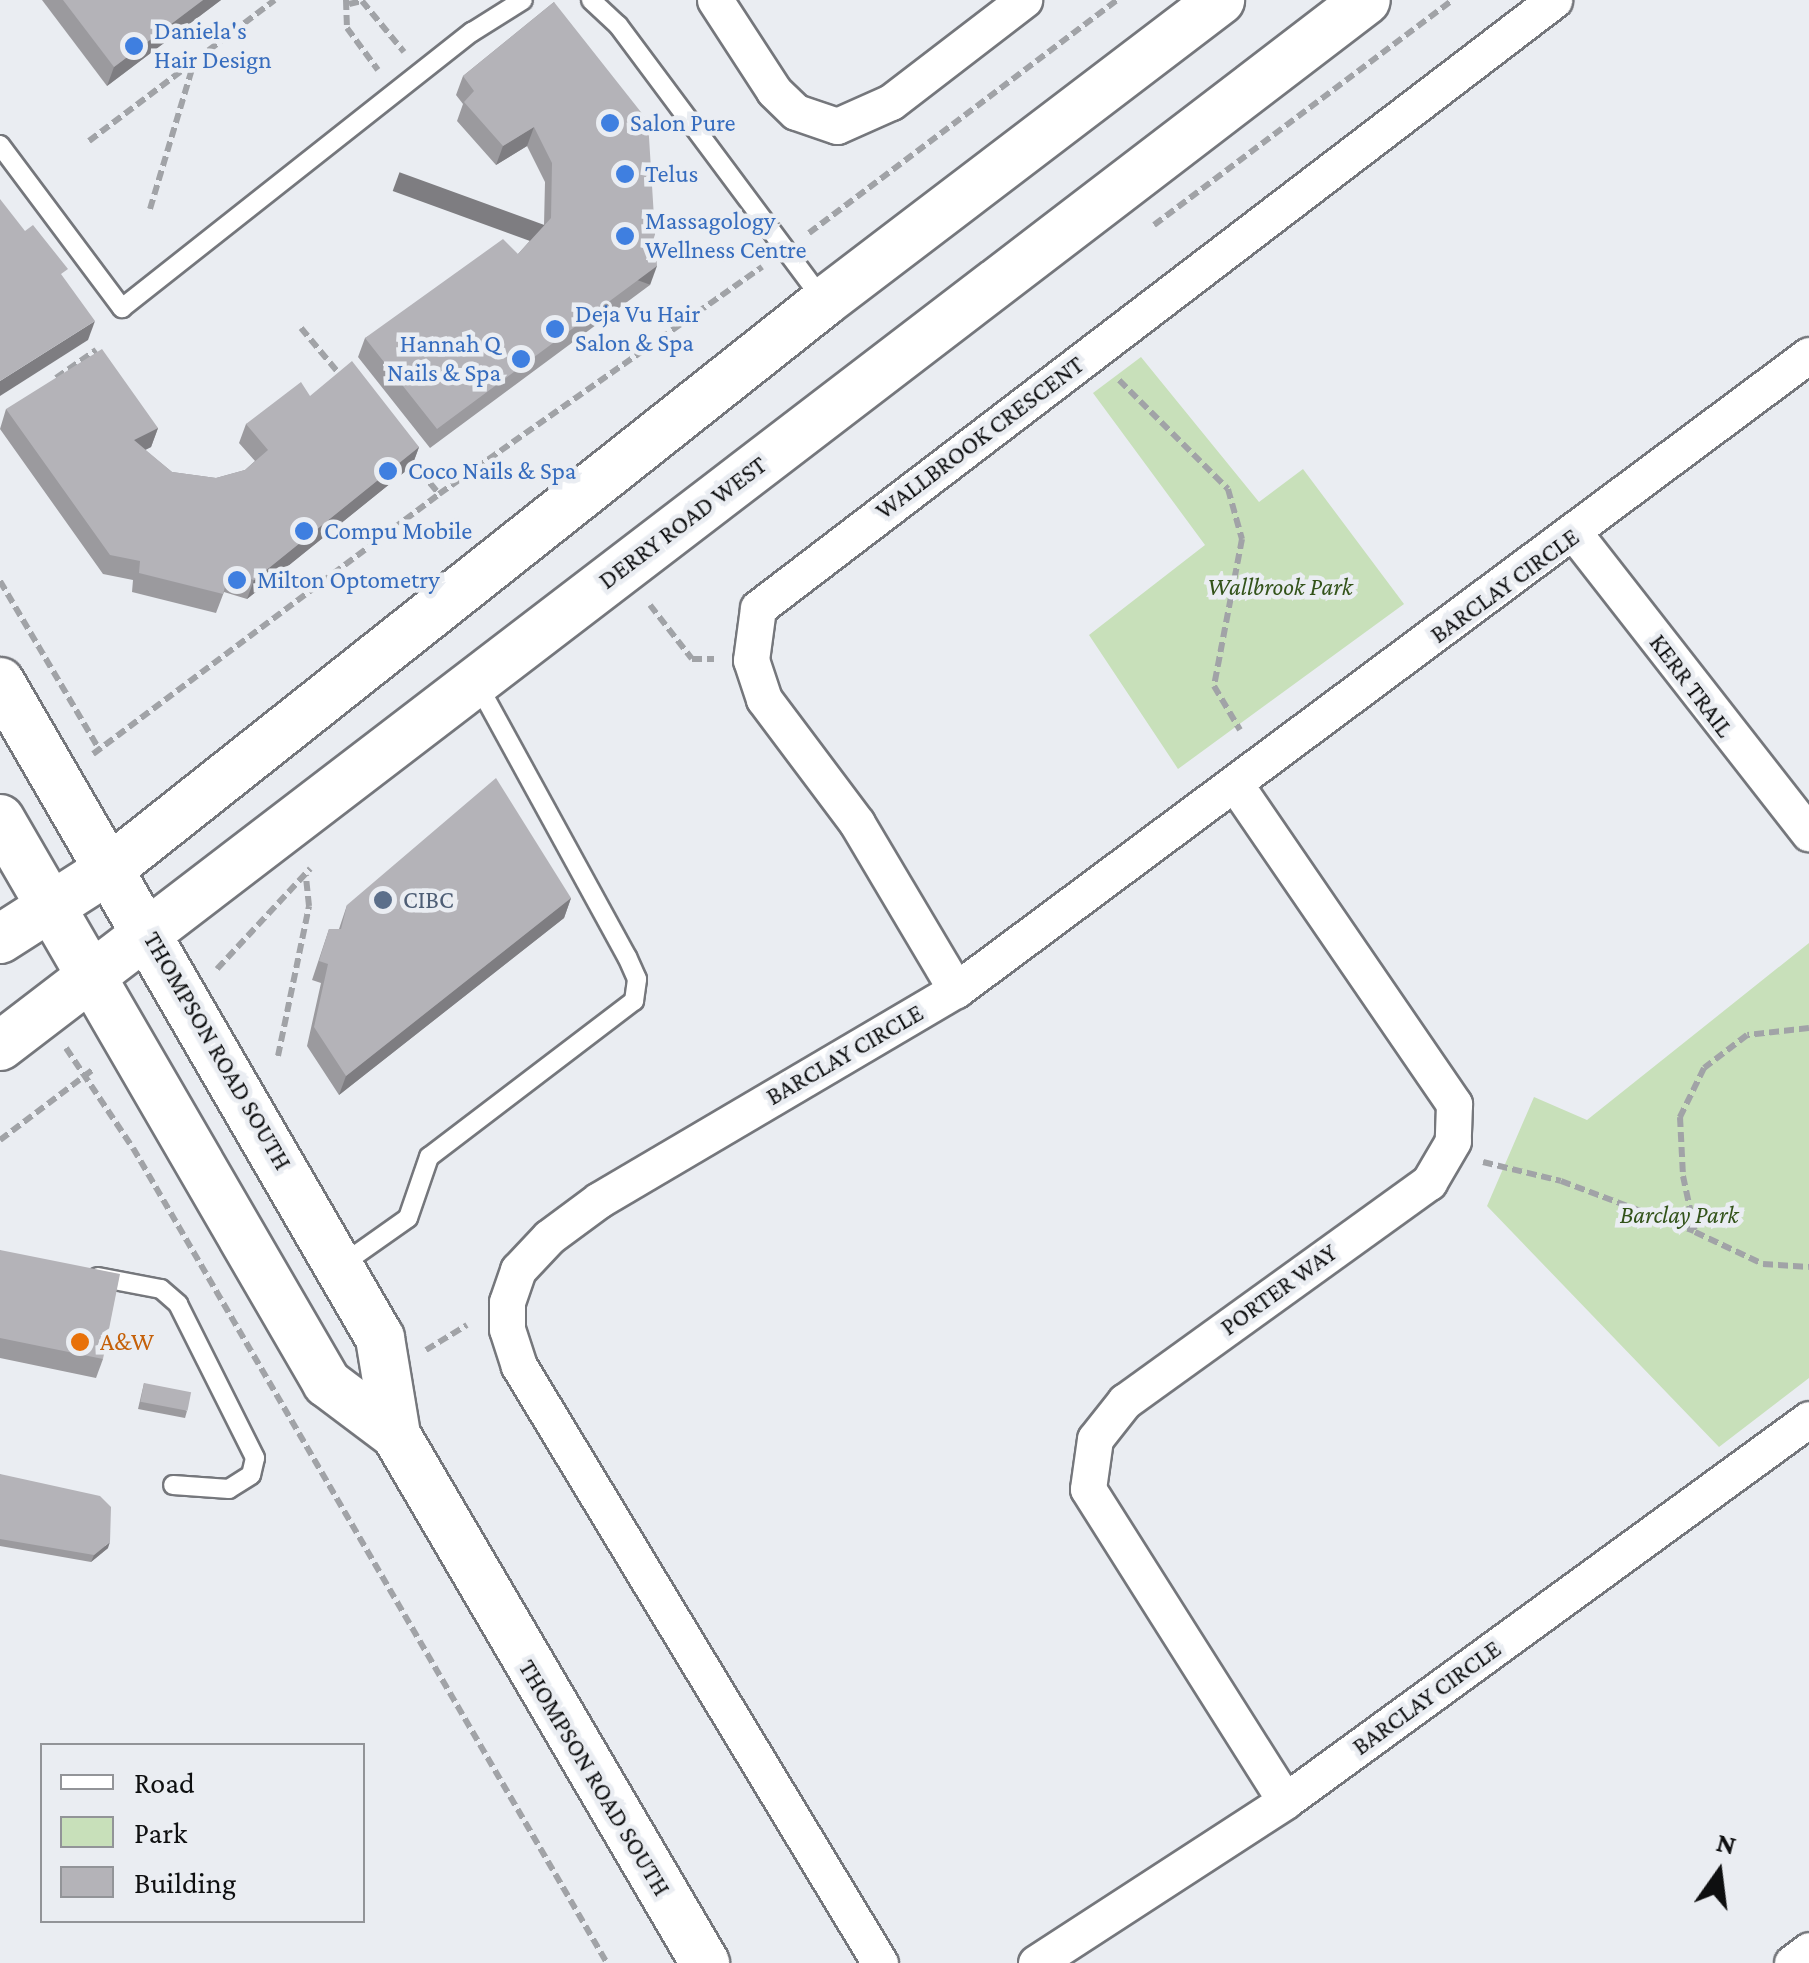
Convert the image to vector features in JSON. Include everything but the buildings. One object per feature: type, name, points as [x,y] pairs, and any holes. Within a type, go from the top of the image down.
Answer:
[{"type":"main road","points":[[0,938],[108,870],[824,302],[1220,0]]},
{"type":"main road","name":"DERRY ROAD WEST","points":[[0,1046],[1366,0]]},
{"type":"main road","name":"THOMPSON ROAD SOUTH","points":[[0,682],[108,870],[149,931],[380,1338],[390,1372],[396,1435]]},
{"type":"main road","name":"THOMPSON ROAD SOUTH","points":[[0,819],[89,979],[327,1384],[396,1435],[705,1963]]},
{"type":"street","points":[[715,0],[774,91],[796,112],[837,126],[891,102],[1024,0]]},
{"type":"street","name":"WALLBROOK CRESCENT","points":[[750,660],[758,608],[782,585],[1093,354],[1554,0]]},
{"type":"street","name":"BARCLAY CIRCLE","points":[[506,1302],[518,1270],[549,1236],[599,1200],[956,990],[1575,534],[1809,355]]},
{"type":"street","name":"KERR TRAIL","points":[[1575,534],[1809,834]]},
{"type":"street","points":[[750,660],[764,699],[857,824],[956,990]]},
{"type":"street","name":"PORTER WAY","points":[[1247,775],[1454,1104],[1453,1141],[1429,1182],[1125,1401],[1095,1440],[1088,1489],[1285,1801]]},
{"type":"street","points":[[506,1302],[507,1329],[520,1366],[880,1963]]},
{"type":"street","name":"BARCLAY CIRCLE","points":[[1036,1963],[1285,1801],[1809,1420]]},
{"type":"street","points":[[1792,1963],[1809,1950]]},
{"type":"lane","points":[[0,145],[122,308],[420,73],[523,0]]},
{"type":"lane","points":[[592,0],[618,25],[824,302]]},
{"type":"lane","points":[[340,1266],[408,1218],[430,1156],[634,1001],[637,979],[627,957],[476,680]]},
{"type":"lane","points":[[72,1272],[161,1289],[178,1304],[255,1458],[251,1475],[230,1489],[173,1485]]},
{"type":"path","points":[[89,140],[274,0]]},
{"type":"path","points":[[51,771],[100,751],[439,494],[785,251],[1117,0]]},
{"type":"path","points":[[1138,237],[1453,0]]},
{"type":"path","points":[[395,93],[346,28],[348,2],[362,1],[420,73]]},
{"type":"path","points":[[150,209],[194,61]]},
{"type":"path","points":[[301,328],[351,388]]},
{"type":"path","points":[[48,384],[96,350]]},
{"type":"path","points":[[1093,354],[1228,489],[1242,539],[1214,686],[1247,775]]},
{"type":"path","points":[[401,448],[439,494]]},
{"type":"path","points":[[0,581],[100,751]]},
{"type":"path","points":[[635,616],[666,593]]},
{"type":"path","points":[[650,605],[692,659],[750,660]]},
{"type":"path","points":[[188,999],[315,862]]},
{"type":"path","points":[[278,1056],[309,906],[306,875]]},
{"type":"path","points":[[44,1011],[133,1148],[607,1963]]},
{"type":"path","points":[[1696,1232],[1682,1176],[1680,1117],[1704,1068],[1747,1035],[1809,1028]]},
{"type":"path","points":[[0,1140],[130,1045]]},
{"type":"path","points":[[1446,1153],[1562,1181],[1696,1232],[1763,1264],[1809,1268]]},
{"type":"path","points":[[390,1372],[506,1302]]},
{"type":"green space","name":"Wallbrook Park","points":[[1141,357],[1259,502],[1303,469],[1404,604],[1178,769],[1089,635],[1205,545],[1093,393]]},
{"type":"green space","name":"Barclay Park","points":[[1809,943],[1809,1378],[1719,1447],[1487,1206],[1534,1097],[1587,1120]]},
{"type":"place","name":"Daniela's Hair Design","points":[[134,46]]},
{"type":"place","name":"Salon Pure","points":[[610,123]]},
{"type":"place","name":"Telus","points":[[625,174]]},
{"type":"place","name":"Massagology Wellness Centre","points":[[625,236]]},
{"type":"place","name":"Deja Vu Hair Salon & Spa","points":[[555,329]]},
{"type":"place","name":"Hannah Q Nails & Spa","points":[[521,359]]},
{"type":"place","name":"Coco Nails & Spa","points":[[388,471]]},
{"type":"place","name":"Compu Mobile","points":[[304,531]]},
{"type":"place","name":"Milton Optometry","points":[[237,580]]},
{"type":"place","name":"CIBC","points":[[383,900]]},
{"type":"place","name":"A&W","points":[[80,1342]]}]
